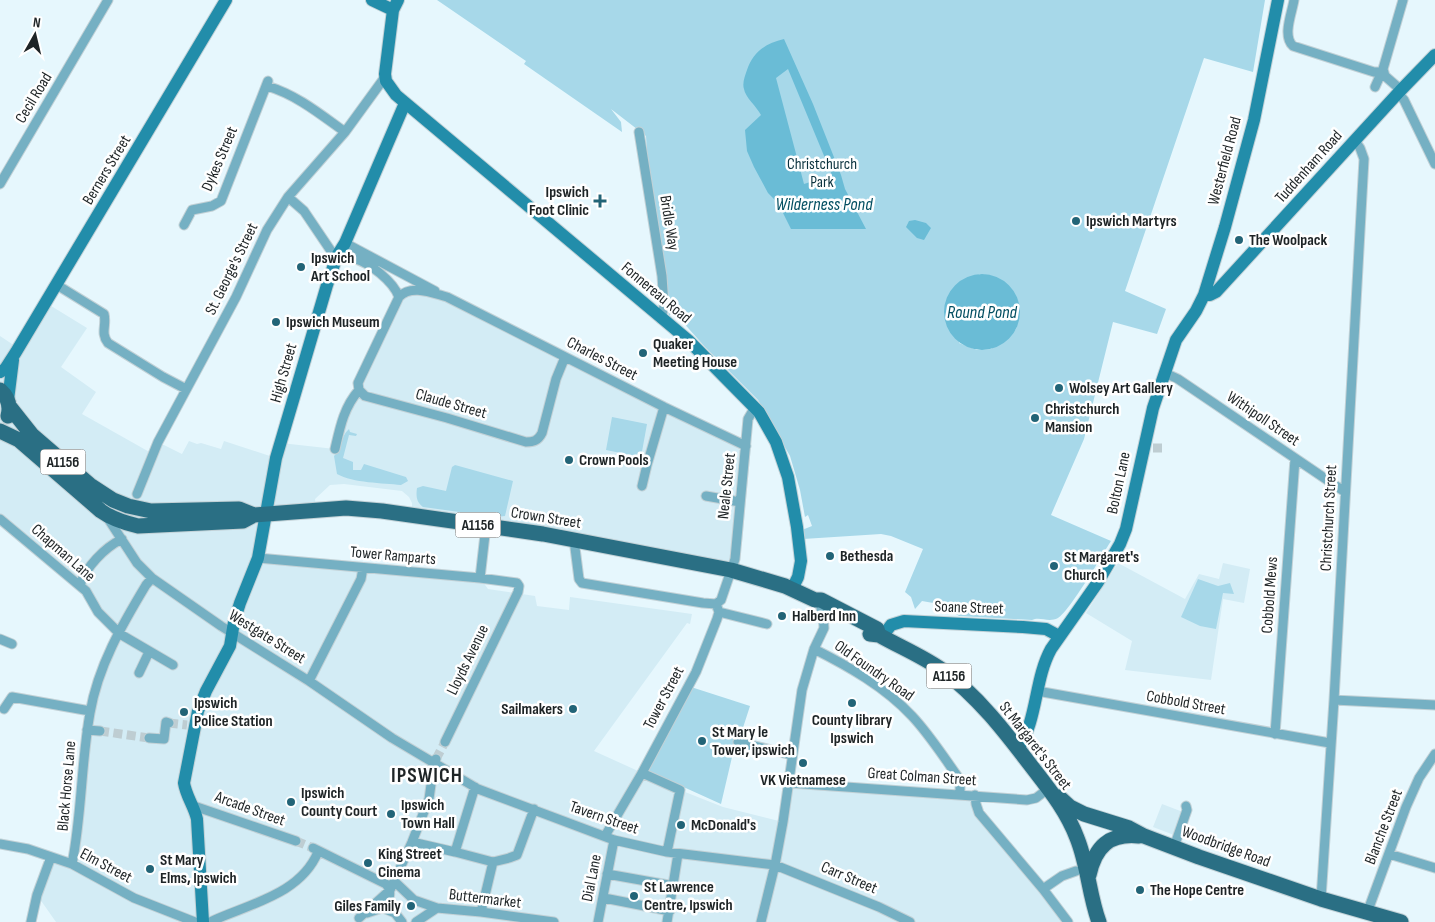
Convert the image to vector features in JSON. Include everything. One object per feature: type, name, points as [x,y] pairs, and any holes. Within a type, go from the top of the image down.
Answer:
[{"type":"main road","points":[[0,427],[7,420],[6,398]]},
{"type":"main road","name":"A1156","points":[[6,398],[32,435],[90,485],[112,500],[133,500]]},
{"type":"main road","name":"A1156","points":[[0,430],[20,440],[106,514]]},
{"type":"main road","name":"Crown Street","points":[[133,500],[151,511],[238,509],[259,514],[346,508],[382,511],[574,540],[732,570],[806,597]]},
{"type":"main road","name":"Crown Street","points":[[106,514],[138,526],[243,521],[259,514]]},
{"type":"main road","name":"A1156","points":[[806,597],[821,600],[877,629],[881,636]]},
{"type":"main road","name":"St Margaret's Street","points":[[881,636],[944,671],[971,696],[1018,749],[1049,788],[1075,834],[1082,873],[1100,922]]},
{"type":"main road","name":"Woodbridge Road","points":[[1049,788],[1076,810],[1129,828],[1144,836],[1367,913],[1382,920],[1401,922]]},
{"type":"main road","name":"A1156","points":[[1082,873],[1101,847],[1110,840],[1125,835],[1144,836]]},
{"type":"street","name":"Cecil Road","points":[[0,184],[108,0]]},
{"type":"street","name":"Berners Street","points":[[0,372],[5,369],[57,285],[226,0]]},
{"type":"street","points":[[372,0],[395,5],[385,77]]},
{"type":"street","name":"Westerfield Road","points":[[1186,325],[1204,295],[1254,120],[1278,0]]},
{"type":"street","points":[[1294,0],[1288,34],[1290,43],[1293,46],[1385,76],[1400,91],[1435,164]]},
{"type":"street","points":[[1375,87],[1381,75],[1403,0]]},
{"type":"street","name":"Tuddenham Road","points":[[1204,295],[1216,292],[1435,55]]},
{"type":"street","name":"Fonnereau Road","points":[[385,77],[391,90],[405,103],[694,346],[755,407],[776,442],[784,462],[798,527],[802,561],[807,578],[806,597]]},
{"type":"street","name":"St. George's Street","points":[[133,500],[158,442],[236,298],[267,230],[288,197],[345,132],[385,77]]},
{"type":"street","name":"Dykes Street","points":[[184,225],[192,210],[212,206],[221,201],[267,84],[297,99],[345,132]]},
{"type":"street","name":"High Street","points":[[203,922],[197,819],[194,806],[184,784],[191,725],[206,690],[230,646],[234,622],[240,603],[258,558],[259,514],[327,285],[337,256],[345,243],[405,103]]},
{"type":"street","name":"Bridle Way","points":[[639,132],[662,276],[664,306],[661,319]]},
{"type":"street","name":"Christchurch Street","points":[[1321,898],[1364,160],[1360,148],[1355,141]]},
{"type":"street","points":[[288,197],[304,211],[328,247],[337,256],[351,257],[364,263],[392,286],[399,297],[358,383],[359,390],[346,409],[335,449]]},
{"type":"street","name":"Charles Street","points":[[345,243],[446,298],[746,446]]},
{"type":"street","points":[[57,285],[104,314],[103,334],[108,342],[163,377],[186,389]]},
{"type":"street","name":"Charles Street","points":[[399,297],[402,294],[416,290],[446,298]]},
{"type":"street","name":"Bolton Lane","points":[[1018,749],[1027,735],[1045,660],[1059,636],[1098,582],[1120,544],[1126,529],[1148,448],[1153,408],[1176,340],[1186,325]]},
{"type":"street","name":"Berners Street","points":[[6,398],[14,355]]},
{"type":"street","name":"Claude Street","points":[[359,390],[365,396],[526,442],[532,442],[542,433],[556,380],[565,357]]},
{"type":"street","name":"Withipoll Street","points":[[1165,373],[1178,379],[1345,492]]},
{"type":"street","points":[[642,486],[664,407]]},
{"type":"street","name":"Neale Street","points":[[732,570],[735,559],[748,419],[755,407]]},
{"type":"street","name":"Cobbold Mews","points":[[1275,734],[1295,459]]},
{"type":"street","points":[[706,496],[740,502]]},
{"type":"street","name":"Westgate Street","points":[[106,514],[136,563],[152,578],[220,626],[310,681],[392,738],[435,761]]},
{"type":"street","name":"Chapman Lane","points":[[0,519],[80,585],[86,591],[98,612],[120,634],[173,666]]},
{"type":"street","points":[[480,578],[486,526]]},
{"type":"street","points":[[80,585],[84,574],[112,544],[122,539]]},
{"type":"street","points":[[574,540],[579,579],[582,584],[703,604],[767,624]]},
{"type":"street","name":"Tower Ramparts","points":[[258,558],[480,578],[517,583],[519,586],[518,592]]},
{"type":"street","points":[[310,681],[361,579],[363,568]]},
{"type":"street","name":"Tower Street","points":[[605,836],[642,773],[696,672],[732,570]]},
{"type":"street","name":"Black Horse Lane","points":[[72,864],[78,835],[90,711],[112,645],[120,634],[124,622],[146,585],[152,578]]},
{"type":"street","name":"Lloyds Avenue","points":[[445,742],[518,592]]},
{"type":"street","points":[[761,922],[775,865],[790,783],[792,755],[802,690],[814,649],[824,628],[823,616],[806,597]]},
{"type":"street","name":"Soane Street","points":[[881,636],[891,625],[904,621],[1046,629],[1059,636]]},
{"type":"street","points":[[0,639],[12,644]]},
{"type":"street","name":"Old Foundry Road","points":[[814,649],[840,662],[887,694],[905,709],[925,731],[958,777],[960,781],[960,794]]},
{"type":"street","points":[[139,673],[149,652]]},
{"type":"street","name":"Cobbold Street","points":[[1037,691],[1330,743]]},
{"type":"street","points":[[4,709],[12,697],[90,711]]},
{"type":"street","points":[[1334,700],[1435,705]]},
{"type":"street","points":[[149,738],[164,739],[166,722],[169,723]]},
{"type":"street","points":[[87,730],[100,731]]},
{"type":"street","points":[[738,742],[792,755]]},
{"type":"street","name":"Blanche Street","points":[[1367,913],[1415,787],[1435,754]]},
{"type":"street","points":[[384,908],[429,799],[435,761]]},
{"type":"street","name":"Tavern Street","points":[[435,761],[475,787],[614,840],[678,854],[775,865]]},
{"type":"street","points":[[642,773],[680,790],[667,852]]},
{"type":"street","name":"Great Colman Street","points":[[790,783],[1031,800],[1049,788]]},
{"type":"street","points":[[454,852],[475,787]]},
{"type":"street","points":[[975,795],[976,804],[980,812],[1068,922]]},
{"type":"street","name":"Arcade Street","points":[[194,806],[296,842]]},
{"type":"street","points":[[1174,847],[1187,810],[1186,806]]},
{"type":"street","points":[[412,842],[493,862],[509,858],[517,854],[534,809]]},
{"type":"street","name":"Dial Lane","points":[[598,922],[614,840]]},
{"type":"street","name":"Elm Street","points":[[0,844],[28,849],[72,864],[134,898],[195,922]]},
{"type":"street","points":[[210,922],[285,890],[303,876],[310,866],[315,850],[323,852],[386,884],[392,885],[414,900],[437,908]]},
{"type":"street","points":[[667,922],[678,854]]},
{"type":"street","points":[[1389,854],[1435,868]]},
{"type":"street","points":[[31,922],[37,895],[51,857]]},
{"type":"street","points":[[481,912],[493,862]]},
{"type":"street","name":"Carr Street","points":[[775,865],[879,907],[910,922]]},
{"type":"street","points":[[1043,889],[1062,876],[1082,873]]},
{"type":"street","points":[[607,874],[674,886]]},
{"type":"street","points":[[356,920],[392,885]]},
{"type":"street","points":[[604,898],[670,911]]},
{"type":"street","points":[[356,920],[371,910],[384,908],[395,913],[402,922]]},
{"type":"street","name":"Buttermarket","points":[[416,922],[437,908],[554,922]]},
{"type":"shaded area","points":[[410,291],[447,297],[746,446],[751,446],[742,543],[736,565],[412,509],[409,497],[402,491],[344,484],[330,485],[315,499],[316,509],[265,514],[258,558],[480,578],[488,589],[535,596],[537,606],[569,610],[570,597],[692,614],[690,624],[687,623],[594,751],[680,790],[723,807],[783,822],[790,783],[975,795],[976,804],[1068,922],[56,922],[37,895],[51,857],[71,864],[90,711],[119,634],[90,598],[0,519],[0,336],[18,348],[43,301],[87,328],[61,367],[96,392],[82,414],[153,454],[158,442],[182,454],[189,441],[221,449],[224,441],[276,458],[281,443],[335,449],[343,418],[399,297]],"holes":[[[129,507],[243,521],[138,525],[139,517]]]},
{"type":"shaded area","points":[[1118,563],[1185,599],[1199,574],[1219,579],[1223,563],[1250,569],[1244,603],[1223,599],[1211,680],[1125,670],[1132,641],[1086,613]]},
{"type":"shaded area","points":[[1162,804],[1183,812],[1174,835],[1153,827]]},
{"type":"green space","name":"Christchurch Park","points":[[437,0],[1265,0],[1253,72],[1204,58],[1125,291],[1166,309],[1157,334],[1113,322],[1084,439],[1051,515],[1111,541],[1078,594],[1058,618],[1032,620],[959,616],[953,612],[950,606],[922,601],[915,609],[911,597],[905,592],[923,549],[881,534],[803,539],[802,530],[812,526],[808,515],[805,517],[800,490],[790,456],[758,400],[705,347],[673,311],[669,316],[651,219],[646,136],[611,109],[621,122],[622,132],[524,64],[526,61]],"holes":[[[979,274],[992,276],[1019,316],[1016,329],[991,349],[977,350],[959,343]]]},
{"type":"green space","points":[[612,417],[647,424],[641,457],[606,450]]},
{"type":"green space","points":[[349,429],[350,432],[357,434],[356,436],[349,435],[343,458],[353,462],[353,470],[361,470],[364,464],[406,477],[408,481],[401,485],[377,483],[351,479],[337,474],[334,456]]},
{"type":"green space","points":[[455,465],[513,481],[505,516],[496,517],[423,507],[419,503],[417,488],[423,486],[446,491],[452,467]]},
{"type":"green space","points":[[1198,579],[1218,586],[1230,583],[1234,594],[1223,593],[1216,629],[1200,626],[1181,617]]},
{"type":"green space","points":[[691,687],[750,706],[739,740],[736,740],[721,804],[646,770]]},
{"type":"water","name":"Wilderness Pond","points":[[784,39],[813,104],[845,189],[866,229],[791,229],[778,203],[768,193],[754,167],[747,151],[745,130],[761,115],[743,87],[745,75],[757,53]],"holes":[[[788,69],[832,175],[804,184],[776,78]]]},
{"type":"water","points":[[915,220],[926,223],[931,228],[924,240],[917,238],[906,227],[909,221]]},
{"type":"water","name":"Round Pond","points":[[982,274],[997,277],[1009,285],[1017,297],[1020,312],[1017,327],[1009,339],[997,347],[982,350],[967,347],[955,339],[947,327],[944,312],[947,297],[955,285],[967,277]]},
{"type":"tunnel","points":[[1153,448],[1166,448]]},
{"type":"tunnel","points":[[169,723],[187,725]]},
{"type":"tunnel","points":[[100,731],[149,738]]},
{"type":"tunnel","points":[[436,759],[445,742]]},
{"type":"tunnel","points":[[296,841],[313,848]]},
{"type":"place","name":"Ipswich Foot Clinic","points":[[600,201]]},
{"type":"place","name":"Ipswich Martyrs","points":[[1076,221]]},
{"type":"place","name":"The Woolpack","points":[[1239,240]]},
{"type":"place","name":"Ipswich Art School","points":[[301,267]]},
{"type":"place","name":"Ipswich Museum","points":[[276,322]]},
{"type":"place","name":"Quaker Meeting House","points":[[643,353]]},
{"type":"place","name":"Wolsey Art Gallery","points":[[1059,388]]},
{"type":"place","name":"Christchurch Mansion","points":[[1035,418]]},
{"type":"place","name":"Crown Pools","points":[[569,460]]},
{"type":"place","name":"Bethesda","points":[[830,556]]},
{"type":"place","name":"St Margaret's Church","points":[[1054,566]]},
{"type":"place","name":"Halberd Inn","points":[[782,616]]},
{"type":"place","name":"County library Ipswich","points":[[852,703]]},
{"type":"place","name":"Sailmakers","points":[[573,709]]},
{"type":"place","name":"Ipswich Police Station","points":[[184,712]]},
{"type":"place","name":"St Mary le Tower, ipswich","points":[[702,741]]},
{"type":"place","name":"VK Vietnamese","points":[[803,763]]},
{"type":"place","name":"Ipswich County Court","points":[[291,802]]},
{"type":"place","name":"Ipswich Town Hall","points":[[391,814]]},
{"type":"place","name":"McDonald's","points":[[681,825]]},
{"type":"place","name":"King Street Cinema","points":[[368,863]]},
{"type":"place","name":"St Mary Elms, Ipswich","points":[[150,869]]},
{"type":"place","name":"The Hope Centre","points":[[1140,890]]},
{"type":"place","name":"St Lawrence Centre, Ipswich","points":[[634,896]]},
{"type":"place","name":"Giles Family","points":[[411,906]]},
{"type":"district","name":"IPSWICH","points":[[427,775]]}]
